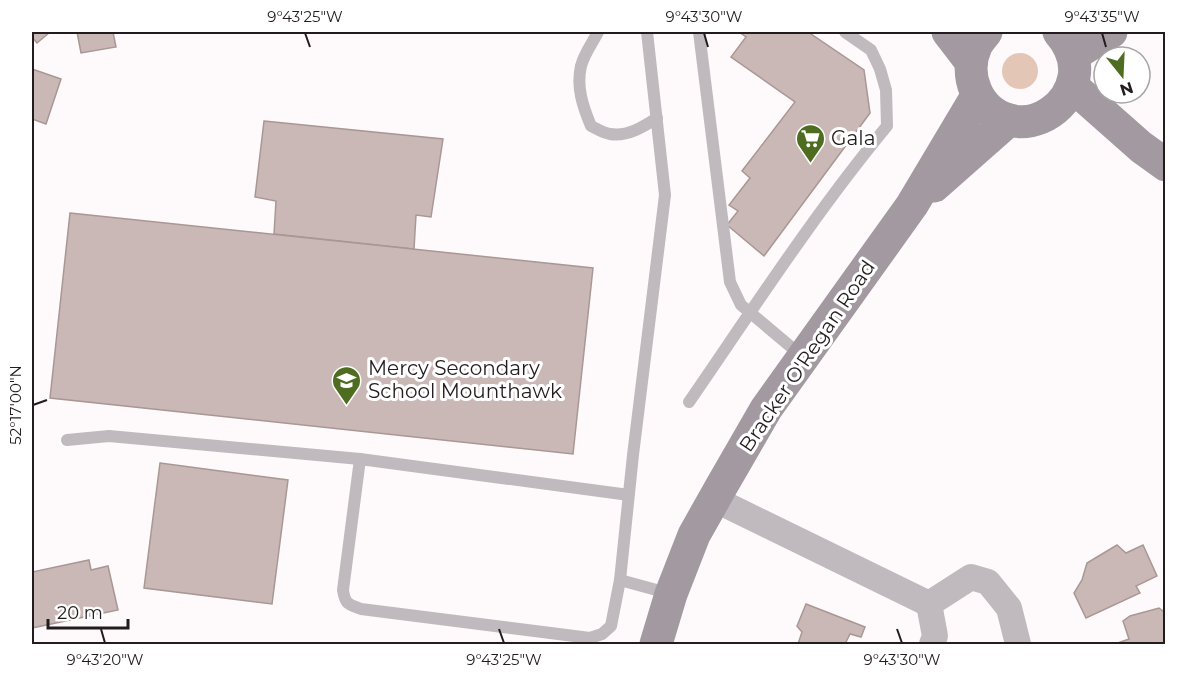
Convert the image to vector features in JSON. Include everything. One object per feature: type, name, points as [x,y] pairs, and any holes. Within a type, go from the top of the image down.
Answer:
[{"type":"main road","points":[[948,32],[970,62]]},
{"type":"main road","points":[[986,32],[976,44],[970,62],[971,79],[977,96],[990,110],[1009,120],[1030,121],[1050,113],[1064,102],[1068,58]]},
{"type":"main road","points":[[1068,58],[1111,32]]},
{"type":"main road","points":[[1068,58],[1153,156]]},
{"type":"main road","points":[[912,205],[977,96]]},
{"type":"main road","points":[[1050,113],[1153,156]]},
{"type":"main road","points":[[912,205],[1009,120]]},
{"type":"main road","name":"Bracker O'Regan Road","points":[[656,645],[671,594],[694,535],[714,499],[766,410],[912,205]]},
{"type":"street","points":[[714,499],[929,604]]},
{"type":"street","points":[[929,604],[971,577],[987,582],[1009,608],[1018,645]]},
{"type":"street","points":[[929,604],[936,636],[932,645]]},
{"type":"lane","points":[[598,32],[582,65],[580,88],[583,108],[591,126],[610,134],[627,133],[657,118]]},
{"type":"lane","points":[[360,459],[343,591],[344,600],[348,604],[361,609],[590,638],[602,634],[610,626],[620,580],[628,495],[665,195],[647,32]]},
{"type":"lane","points":[[699,32],[730,282],[741,305],[804,357]]},
{"type":"lane","points":[[689,402],[852,167],[887,126],[886,90],[880,69],[871,50],[845,32]]},
{"type":"lane","points":[[67,440],[109,436],[360,459],[628,495]]},
{"type":"lane","points":[[620,580],[671,594]]},
{"type":"shaded area","points":[[1020,53],[1033,58],[1038,71],[1033,84],[1020,89],[1007,84],[1002,71],[1007,58]]},
{"type":"building","points":[[32,32],[50,32],[37,43],[32,37]]},
{"type":"building","points":[[77,32],[113,32],[116,47],[81,53]]},
{"type":"building","points":[[739,32],[808,32],[864,70],[870,113],[764,256],[727,225],[738,211],[729,205],[750,178],[742,171],[795,102],[731,57],[746,37]]},
{"type":"building","points":[[32,69],[61,79],[46,124],[32,119]]},
{"type":"building","points":[[264,121],[443,139],[431,217],[416,215],[414,249],[274,234],[276,201],[255,197]]},
{"type":"building","points":[[70,213],[593,268],[573,454],[50,398]]},
{"type":"building","points":[[160,463],[288,480],[272,604],[144,588]]},
{"type":"building","points":[[1117,545],[1126,553],[1143,545],[1157,576],[1136,586],[1140,593],[1086,618],[1074,593],[1082,580],[1087,563]]},
{"type":"building","points":[[89,560],[91,570],[108,566],[118,610],[32,628],[32,572]]},
{"type":"building","points":[[806,604],[865,627],[861,637],[850,634],[845,644],[798,644],[802,632],[797,626]]},
{"type":"building","points":[[1159,608],[1166,611],[1166,644],[1115,644],[1129,639],[1123,621],[1130,616]]},
{"type":"place","name":"Gala","points":[[810,164]]},
{"type":"place","name":"Mercy Secondary School Mounthawk","points":[[347,406]]}]
